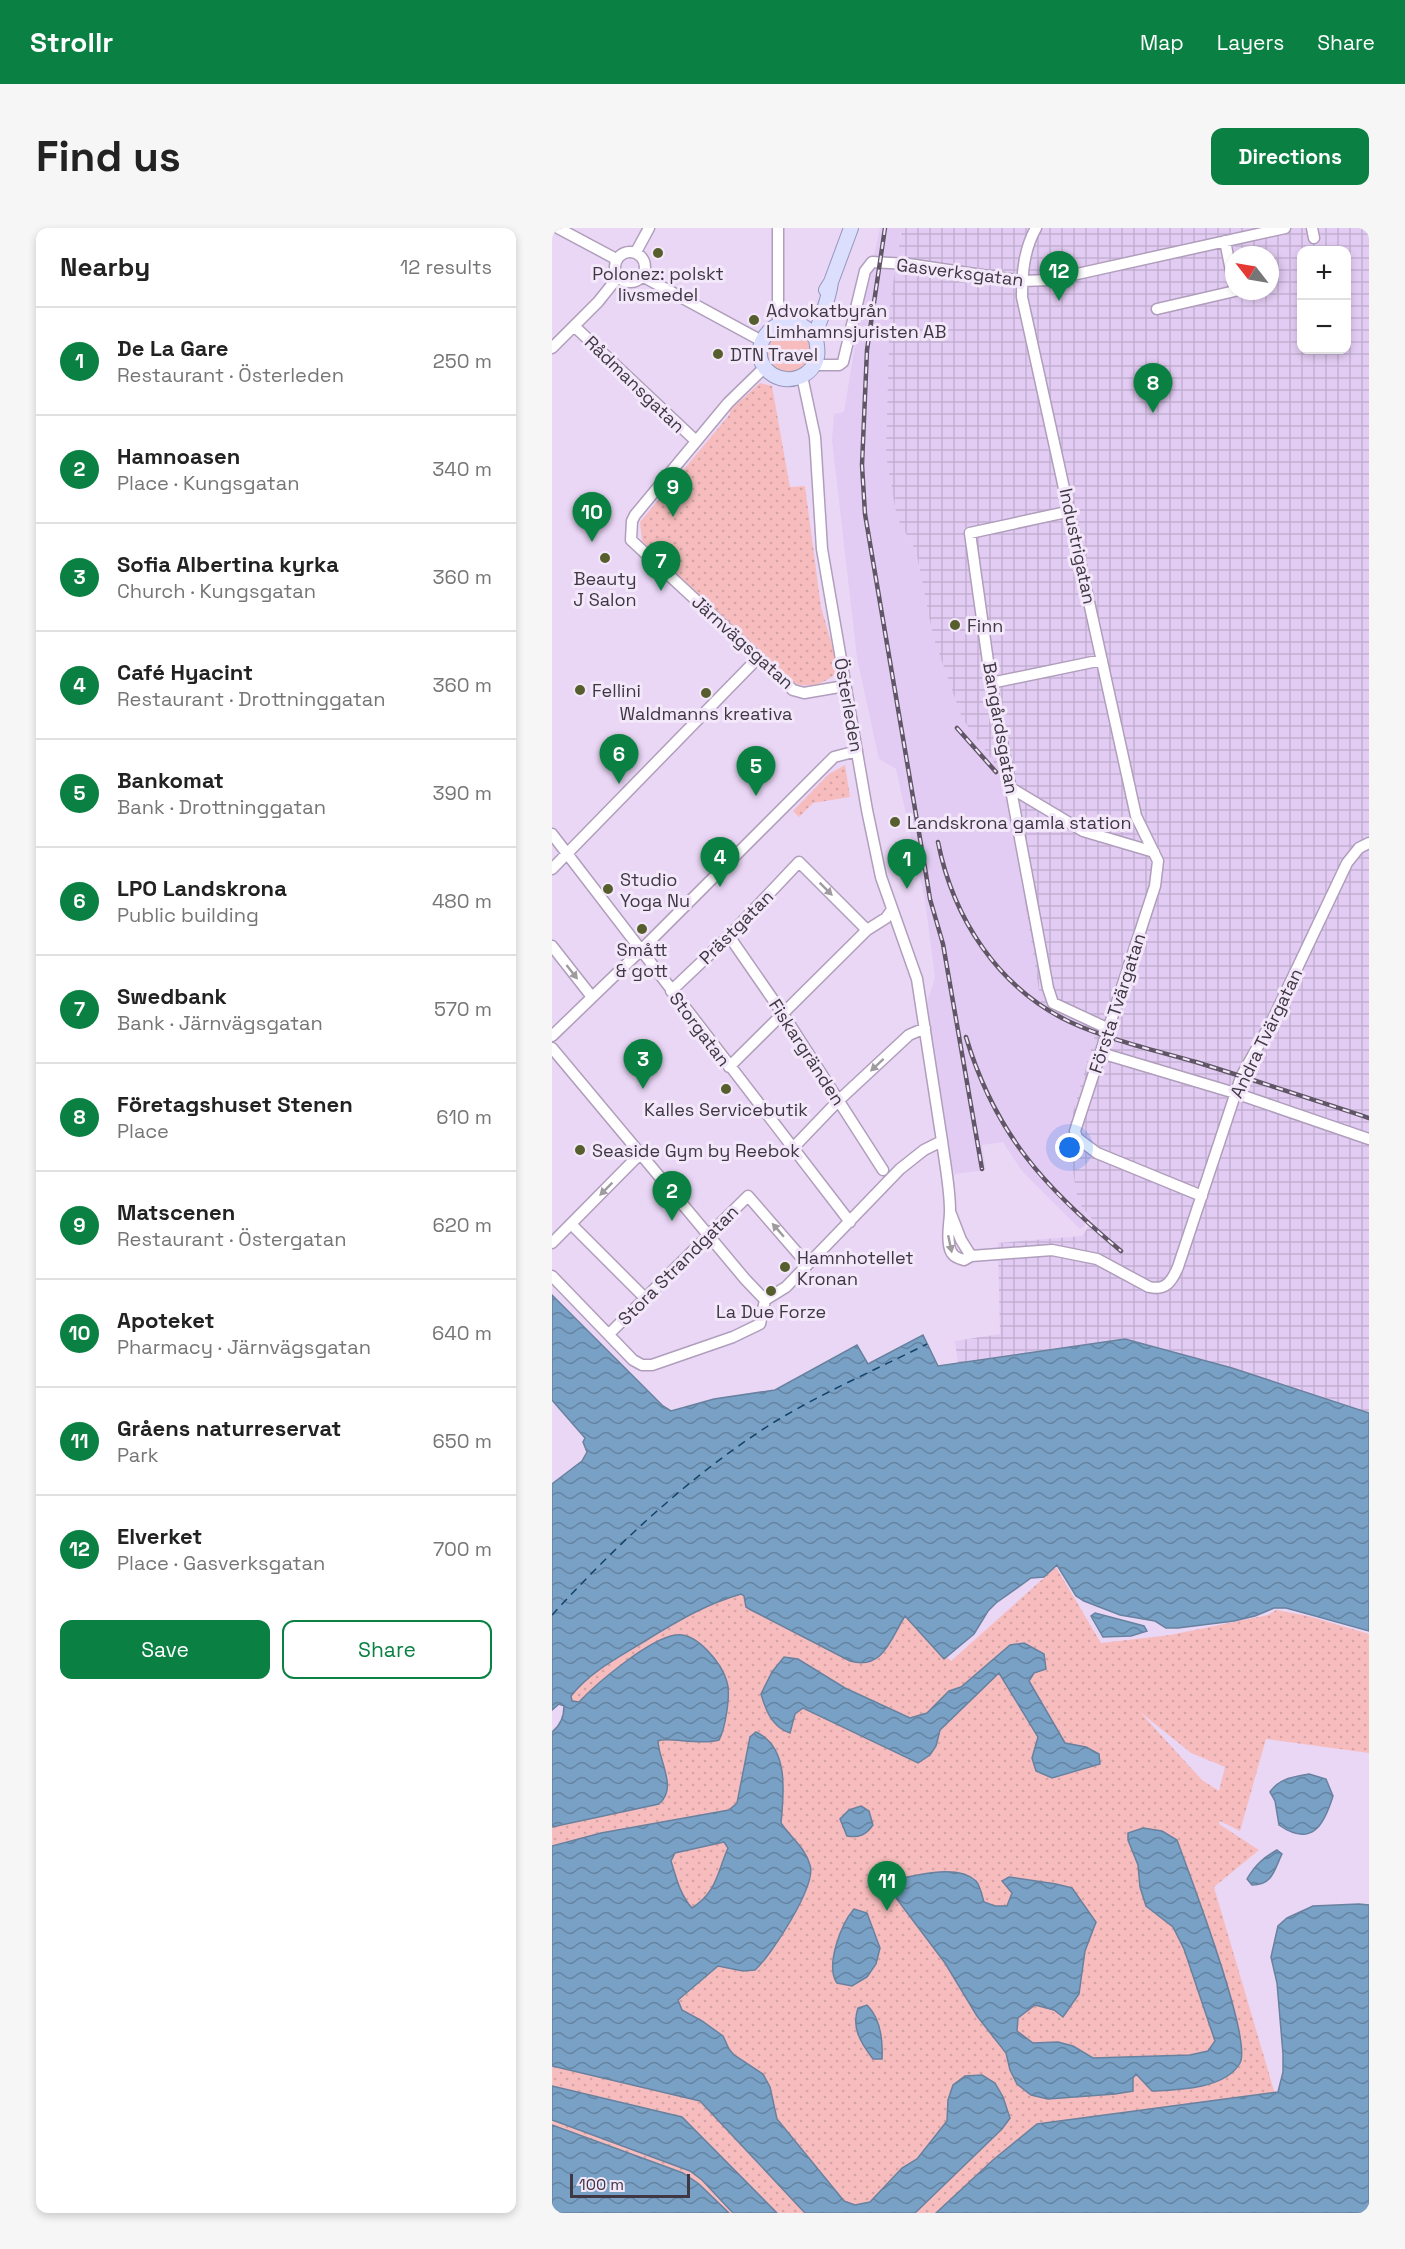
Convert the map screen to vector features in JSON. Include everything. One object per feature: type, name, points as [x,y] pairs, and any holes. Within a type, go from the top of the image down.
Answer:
[{"type":"main road","points":[[802,326],[815,314],[831,282],[851,228]]},
{"type":"main road","points":[[816,345],[802,326],[790,322],[778,324],[768,331],[762,341],[760,355],[765,368],[782,379],[802,376],[813,365],[831,282]]},
{"type":"street","points":[[558,228],[616,259]]},
{"type":"street","points":[[636,252],[649,228]]},
{"type":"street","points":[[778,228],[778,324]]},
{"type":"street","name":"Industrigatan","points":[[1036,228],[1025,255],[1022,297],[1071,511],[1136,816],[1156,856]]},
{"type":"street","name":"Gasverksgatan","points":[[846,356],[865,272],[872,262],[908,264],[1022,281],[1050,280],[1135,257],[1285,228]]},
{"type":"street","points":[[1225,241],[1226,246]]},
{"type":"street","points":[[625,252],[636,252],[644,261],[642,276],[630,282],[618,277],[614,268],[616,259],[625,252]]},
{"type":"street","points":[[642,276],[762,341]]},
{"type":"street","points":[[552,348],[618,277]]},
{"type":"street","points":[[1156,309],[1225,293]]},
{"type":"street","name":"Rådmansgatan","points":[[574,326],[696,441]]},
{"type":"street","points":[[816,345],[837,360],[846,356]]},
{"type":"street","points":[[813,365],[839,365],[846,356]]},
{"type":"street","points":[[696,441],[741,388],[765,368]]},
{"type":"street","name":"Österleden","points":[[802,376],[815,437],[821,539],[845,686],[881,877],[891,911],[917,978],[942,1141],[950,1212],[961,1240],[972,1256]]},
{"type":"street","name":"Järnvägsgatan","points":[[696,441],[635,514],[631,534],[635,545],[793,690],[804,693],[845,686]]},
{"type":"street","name":"Bangårdsgatan","points":[[1071,511],[970,533],[991,683],[1048,988],[1053,1003],[1109,1029]]},
{"type":"street","points":[[552,869],[757,659]]},
{"type":"street","points":[[991,683],[1102,660]]},
{"type":"street","points":[[552,1036],[826,764],[834,757],[857,751]]},
{"type":"street","points":[[1011,788],[1083,831],[1156,856]]},
{"type":"street","name":"Storgatan","points":[[552,834],[849,1222]]},
{"type":"street","name":"Andra Tvärgatan","points":[[972,1256],[1052,1250],[1097,1259],[1149,1287],[1158,1289],[1165,1287],[1174,1278],[1235,1093],[1248,1064],[1278,1009],[1347,864],[1359,848],[1369,843]]},
{"type":"street","name":"Första Tvärgatan","points":[[1156,856],[1155,886],[1075,1131],[1077,1138],[1097,1153],[1202,1196]]},
{"type":"street","name":"Prästgatan","points":[[671,991],[729,936],[799,862],[867,930]]},
{"type":"street","points":[[729,1067],[867,930],[886,918],[891,911]]},
{"type":"street","name":"Fiskargränden","points":[[729,936],[783,1014],[883,1170]]},
{"type":"street","points":[[552,946],[592,997]]},
{"type":"street","points":[[792,1149],[838,1101],[909,1035],[925,1028]]},
{"type":"street","points":[[552,1048],[765,1300]]},
{"type":"street","points":[[1101,1053],[1235,1093],[1369,1139]]},
{"type":"street","points":[[552,1276],[633,1360],[642,1365],[652,1365],[750,1330],[760,1324],[765,1300],[786,1287],[900,1169],[924,1150],[942,1141]]},
{"type":"street","points":[[552,1243],[640,1154]]},
{"type":"street","name":"Stora Strandgatan","points":[[609,1334],[748,1196],[807,1264]]},
{"type":"street","points":[[571,1224],[645,1298]]},
{"type":"shaded area","points":[[880,228],[902,228],[900,235],[897,518],[916,551],[933,636],[1006,779],[1096,1031],[1067,1133],[1094,1219],[1080,1229],[1022,1171],[1003,1142],[982,1145],[986,1170],[954,1174],[948,1147],[927,1002],[935,978],[925,900],[896,769],[879,759],[857,658],[832,440],[834,414],[844,412],[857,333]]},
{"type":"shaded area","points":[[902,228],[1369,228],[1369,1413],[1231,1368],[1125,1339],[958,1363],[955,1341],[1000,1334],[998,1243],[1082,1236],[1093,1220],[1078,1202],[1067,1133],[1096,1031],[1041,1004],[1006,779],[962,718],[933,636],[916,551],[897,518],[886,455],[890,303]]},
{"type":"shaded area","points":[[789,330],[804,336],[810,351],[804,366],[789,372],[774,366],[768,351],[774,336]]},
{"type":"shaded area","points":[[760,383],[772,386],[790,487],[805,486],[821,607],[837,663],[836,673],[832,677],[811,685],[799,685],[784,676],[642,541],[640,522],[730,414],[730,410]]},
{"type":"shaded area","points":[[845,765],[850,797],[813,803],[799,817],[793,811],[829,774]]},
{"type":"shaded area","points":[[1056,1567],[1101,1643],[1170,1635],[1268,1615],[1276,1610],[1308,1616],[1369,1634],[1369,1753],[1266,1739],[1240,1831],[1220,1821],[1219,1824],[1259,1850],[1214,1887],[1275,2094],[942,2213],[774,2213],[552,2087],[552,1820],[581,1706],[569,1701],[572,1691],[625,1648],[695,1606],[746,1591],[903,1611],[951,1661]],"holes":[[[1140,1712],[1191,1753],[1225,1767],[1219,1791],[1202,1780]]]},
{"type":"shaded area","points":[[552,2105],[690,2166],[737,2213],[722,2213],[552,2133]]},
{"type":"water","points":[[552,1295],[663,1406],[671,1411],[714,1399],[775,1390],[857,1345],[868,1364],[923,1335],[938,1366],[1125,1339],[1232,1368],[1369,1413],[1369,1631],[1286,1608],[1274,1608],[1234,1621],[1166,1628],[1155,1621],[1120,1615],[1084,1601],[1076,1596],[1057,1565],[1044,1577],[1031,1578],[996,1603],[988,1611],[974,1634],[944,1659],[905,1616],[885,1650],[871,1661],[861,1663],[850,1661],[751,1610],[746,1607],[744,1596],[741,1594],[696,1612],[653,1636],[599,1670],[579,1686],[571,1696],[572,1701],[579,1702],[611,1673],[652,1644],[665,1638],[684,1635],[708,1651],[720,1667],[727,1682],[727,1712],[719,1740],[712,1742],[658,1741],[667,1783],[664,1798],[659,1804],[552,1827],[552,1732],[558,1727],[564,1706],[559,1704],[552,1710],[552,1484],[582,1461],[587,1452],[583,1442],[585,1438],[552,1400]]},
{"type":"water","points":[[1095,1613],[1144,1626],[1147,1631],[1131,1636],[1103,1637],[1091,1616]]},
{"type":"water","points":[[1024,1643],[1044,1654],[1046,1669],[1034,1673],[1029,1681],[1065,1743],[1086,1747],[1099,1754],[1100,1764],[1052,1778],[1036,1771],[1032,1758],[1038,1737],[999,1673],[940,1730],[936,1746],[930,1755],[918,1763],[803,1708],[795,1714],[790,1733],[774,1723],[761,1694],[772,1672],[784,1657],[798,1659],[845,1688],[910,1718],[927,1713],[949,1691],[961,1687],[1010,1645]]},
{"type":"water","points":[[756,1732],[767,1739],[779,1759],[783,1785],[781,1823],[808,1859],[810,1875],[807,1888],[781,1936],[755,1970],[743,1971],[718,1966],[678,2000],[682,2010],[723,2036],[734,2055],[763,2074],[770,2087],[777,2119],[844,2201],[855,2205],[870,2202],[902,2168],[917,2159],[947,2121],[948,2100],[953,2085],[965,2076],[982,2075],[995,2083],[1003,2097],[1010,2118],[1002,2129],[915,2213],[805,2213],[700,2101],[552,2066],[552,1846],[601,1833],[729,1810],[737,1803],[750,1737]],"holes":[[[724,1842],[728,1848],[711,1889],[692,1908],[681,1892],[671,1861],[675,1853]]]},
{"type":"water","points":[[1309,1774],[1326,1779],[1333,1796],[1321,1824],[1315,1830],[1308,1834],[1290,1832],[1279,1825],[1275,1801],[1270,1792],[1282,1781]]},
{"type":"water","points":[[861,1806],[869,1811],[873,1825],[862,1835],[847,1836],[840,1819],[849,1810]]},
{"type":"water","points":[[1143,1828],[1162,1831],[1177,1840],[1229,1991],[1242,2048],[1240,2063],[1224,2078],[1187,2089],[1152,2091],[1136,2074],[1133,2078],[1133,2091],[1048,2099],[1031,2095],[1017,2084],[1010,2070],[1006,2053],[977,2016],[945,1963],[896,1898],[893,1888],[898,1879],[927,1873],[959,1873],[976,1881],[984,1902],[995,1906],[1007,1906],[1012,1893],[1002,1881],[1009,1877],[1072,1888],[1096,1922],[1085,1951],[1079,1994],[1063,2017],[1054,2010],[1035,2005],[1018,2018],[1017,2031],[1033,2043],[1058,2042],[1073,2046],[1093,2058],[1190,2055],[1208,2051],[1215,2041],[1184,1949],[1173,1927],[1146,1906],[1140,1887],[1138,1865],[1128,1840],[1128,1833]]},
{"type":"water","points":[[1277,1850],[1282,1854],[1272,1876],[1264,1882],[1252,1885],[1247,1879],[1253,1870],[1263,1859]]},
{"type":"water","points":[[1369,1905],[1369,2213],[936,2213],[993,2160],[1037,2124],[1278,2092],[1283,2072],[1283,2054],[1277,1983],[1271,1957],[1278,1926],[1287,1918],[1313,1906]]},
{"type":"water","points":[[854,1909],[867,1913],[880,1948],[876,1964],[867,1977],[852,1986],[837,1983],[833,1966],[836,1945],[844,1924]]},
{"type":"water","points":[[867,2005],[880,2030],[882,2059],[873,2059],[861,2041],[857,2029],[858,2008]]},
{"type":"water","points":[[552,2086],[682,2117],[777,2213],[733,2213],[702,2180],[690,2171],[552,2120]]},
{"type":"water","points":[[552,2125],[683,2173],[699,2184],[729,2213],[552,2213]]},
{"type":"ferry route","points":[[552,1615],[658,1510],[745,1441],[813,1400],[927,1344]]},
{"type":"railway","points":[[885,228],[867,350],[862,465],[865,514],[930,899],[943,944],[982,1169]]},
{"type":"railway","points":[[957,728],[996,772]]},
{"type":"railway","points":[[938,842],[945,870],[967,923],[1001,970],[1044,1008],[1100,1034],[1196,1062],[1369,1118]]},
{"type":"railway","points":[[966,1037],[992,1102],[1026,1157],[1069,1205],[1121,1251]]},
{"type":"place","name":"Polonez: polskt livsmedel","points":[[658,253]]},
{"type":"place","name":"Elverket","points":[[1059,301]]},
{"type":"place","name":"Advokatbyrån Limhamnsjuristen AB","points":[[754,320]]},
{"type":"place","name":"DTN Travel","points":[[718,354]]},
{"type":"place","name":"Företagshuset Stenen","points":[[1153,413]]},
{"type":"place","name":"Matscenen","points":[[673,517]]},
{"type":"place","name":"Apoteket","points":[[592,542]]},
{"type":"place","name":"Beauty J Salon","points":[[605,558]]},
{"type":"place","name":"Swedbank","points":[[661,591]]},
{"type":"place","name":"Finn","points":[[955,625]]},
{"type":"place","name":"Fellini","points":[[580,690]]},
{"type":"place","name":"Waldmanns kreativa","points":[[706,693]]},
{"type":"place","name":"LPO Landskrona","points":[[619,784]]},
{"type":"place","name":"Bankomat","points":[[756,796]]},
{"type":"place","name":"Landskrona gamla station","points":[[895,822]]},
{"type":"place","name":"Café Hyacint","points":[[720,887]]},
{"type":"place","name":"Studio Yoga Nu","points":[[608,889]]},
{"type":"place","name":"De La Gare","points":[[907,889]]},
{"type":"place","name":"Smått & gott","points":[[642,929]]},
{"type":"place","name":"Sofia Albertina kyrka","points":[[643,1089]]},
{"type":"place","name":"Kalles Servicebutik","points":[[726,1089]]},
{"type":"place","name":"Seaside Gym by Reebok","points":[[580,1150]]},
{"type":"place","name":"Hamnoasen","points":[[672,1221]]},
{"type":"place","name":"Hamnhotellet Kronan","points":[[785,1267]]},
{"type":"place","name":"La Due Forze","points":[[771,1291]]},
{"type":"place","name":"Gråens naturreservat","points":[[887,1911]]}]
